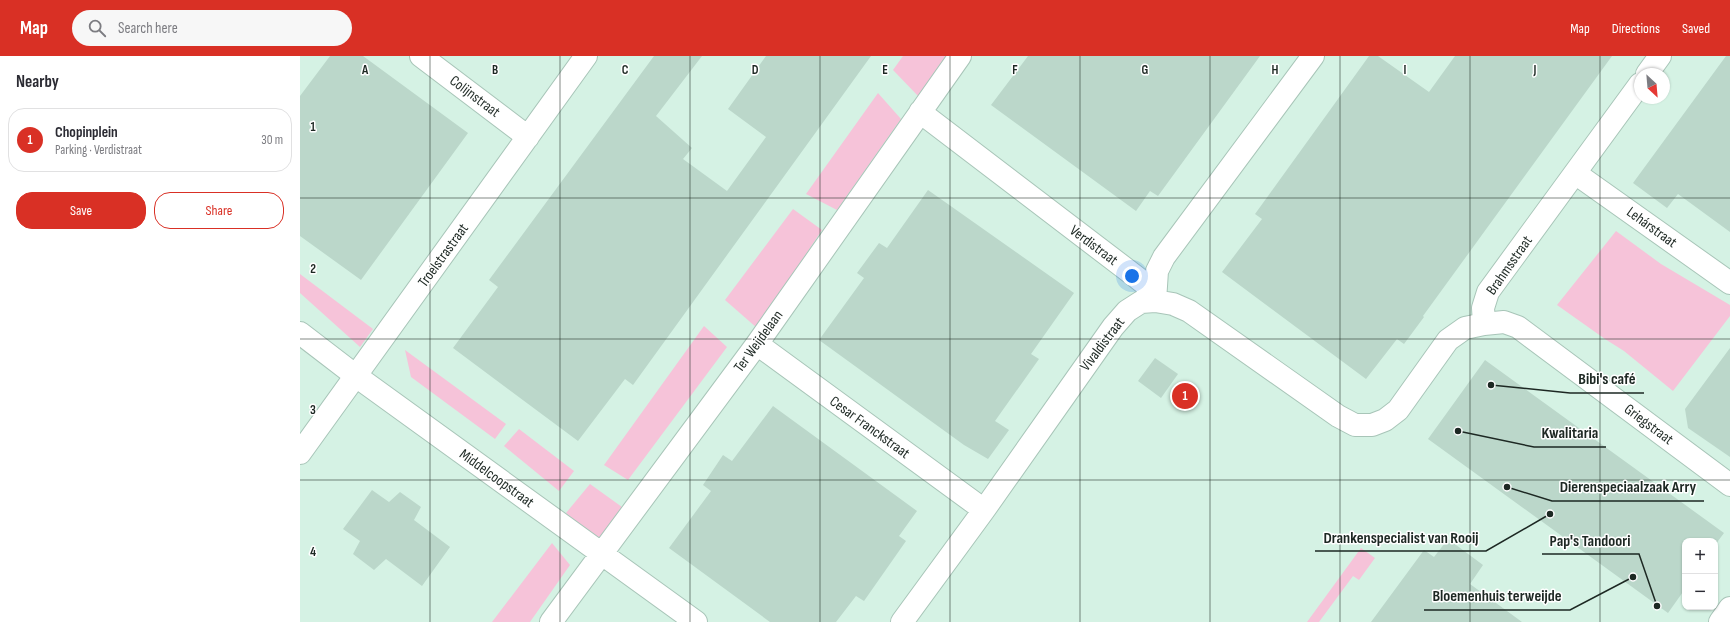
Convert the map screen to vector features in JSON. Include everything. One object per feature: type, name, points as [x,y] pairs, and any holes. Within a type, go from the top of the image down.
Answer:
[{"type":"street","name":"Colijnstraat","points":[[421,56],[528,137]]},
{"type":"street","name":"Troelstrastraat","points":[[300,453],[586,56]]},
{"type":"street","name":"Ter Weijdelaan","points":[[551,622],[757,344],[960,56]]},
{"type":"street","points":[[1313,56],[1164,257],[1157,271],[1155,301],[1174,304],[1189,311],[1338,416],[1354,425],[1372,425],[1386,420],[1398,410],[1448,340],[1465,328],[1484,324]]},
{"type":"street","points":[[1651,68],[1660,56]]},
{"type":"street","name":"Brahmsstraat","points":[[1484,324],[1483,308],[1488,292],[1634,92]]},
{"type":"street","name":"Verdistraat","points":[[920,112],[1149,287],[1155,301]]},
{"type":"street","name":"Lehárstraat","points":[[1576,173],[1730,282]]},
{"type":"street","name":"Vivaldistraat","points":[[902,622],[984,510],[1112,327],[1127,312],[1142,302],[1155,301]]},
{"type":"street","name":"Griegstraat","points":[[1484,324],[1504,322],[1518,327],[1730,485]]},
{"type":"street","name":"Middelcoopstraat","points":[[300,333],[356,376],[696,622]]},
{"type":"street","name":"Cesar Franckstraat","points":[[757,344],[984,510]]},
{"type":"street","points":[[1720,622],[1730,608]]},
{"type":"shaded area","points":[[903,56],[948,56],[919,97],[893,70]]},
{"type":"shaded area","points":[[878,93],[901,119],[837,210],[806,194]]},
{"type":"shaded area","points":[[793,209],[822,230],[757,328],[725,300]]},
{"type":"shaded area","points":[[1616,231],[1661,264],[1730,305],[1730,316],[1673,391],[1624,351],[1557,305]]},
{"type":"shaded area","points":[[300,274],[373,329],[360,347],[300,293]]},
{"type":"shaded area","points":[[704,326],[727,347],[628,480],[604,465]]},
{"type":"shaded area","points":[[405,350],[506,424],[495,439],[411,377]]},
{"type":"shaded area","points":[[519,429],[574,471],[559,491],[504,446]]},
{"type":"shaded area","points":[[590,484],[622,507],[599,542],[566,513]]},
{"type":"shaded area","points":[[552,543],[570,565],[530,622],[492,622]]},
{"type":"shaded area","points":[[1361,548],[1375,558],[1359,580],[1353,576],[1319,622],[1307,622]]},
{"type":"building","points":[[330,56],[363,56],[468,133],[361,280],[300,236],[300,96]]},
{"type":"building","points":[[654,56],[702,56],[656,116],[692,148],[683,159],[727,191],[766,137],[728,109],[766,56],[871,56],[633,385],[625,379],[578,441],[453,348],[498,287],[489,280]]},
{"type":"building","points":[[1028,56],[1260,56],[1158,196],[1150,191],[1136,211],[991,105]]},
{"type":"building","points":[[1369,56],[1378,56],[1429,92],[1455,56],[1612,56],[1404,344],[1397,339],[1366,379],[1222,272],[1262,219],[1255,214]]},
{"type":"building","points":[[1726,56],[1730,56],[1730,232],[1678,194],[1667,208],[1633,183]]},
{"type":"building","points":[[928,190],[1074,293],[1031,354],[1039,359],[995,421],[1009,430],[988,459],[964,445],[819,340],[864,278],[857,273],[879,243],[887,248]]},
{"type":"building","points":[[1730,348],[1730,457],[1688,428],[1685,409]]},
{"type":"building","points":[[1155,358],[1178,374],[1161,398],[1138,381]]},
{"type":"building","points":[[1485,360],[1724,533],[1718,541],[1718,538],[1682,538],[1682,593],[1668,613],[1428,439]]},
{"type":"building","points":[[773,406],[917,511],[899,536],[906,541],[864,601],[856,596],[836,622],[770,622],[669,548],[711,491],[703,485],[723,455],[732,461]]},
{"type":"building","points":[[372,490],[389,502],[400,492],[421,507],[414,520],[450,547],[422,586],[386,559],[374,570],[353,554],[360,541],[343,529]]},
{"type":"building","points":[[1448,539],[1483,565],[1470,584],[1522,622],[1371,622],[1424,550],[1434,557]]},
{"type":"place","name":"Bibi's café","points":[[1491,385]]},
{"type":"place","name":"Chopinplein","points":[[1185,396]]},
{"type":"place","name":"Kwalitaria","points":[[1458,431]]},
{"type":"place","name":"Dierenspeciaalzaak Arry","points":[[1507,487]]},
{"type":"place","name":"Drankenspecialist van Rooij","points":[[1550,514]]},
{"type":"place","name":"Bloemenhuis terweijde","points":[[1633,577]]},
{"type":"place","name":"Pap's Tandoori","points":[[1657,606]]}]
